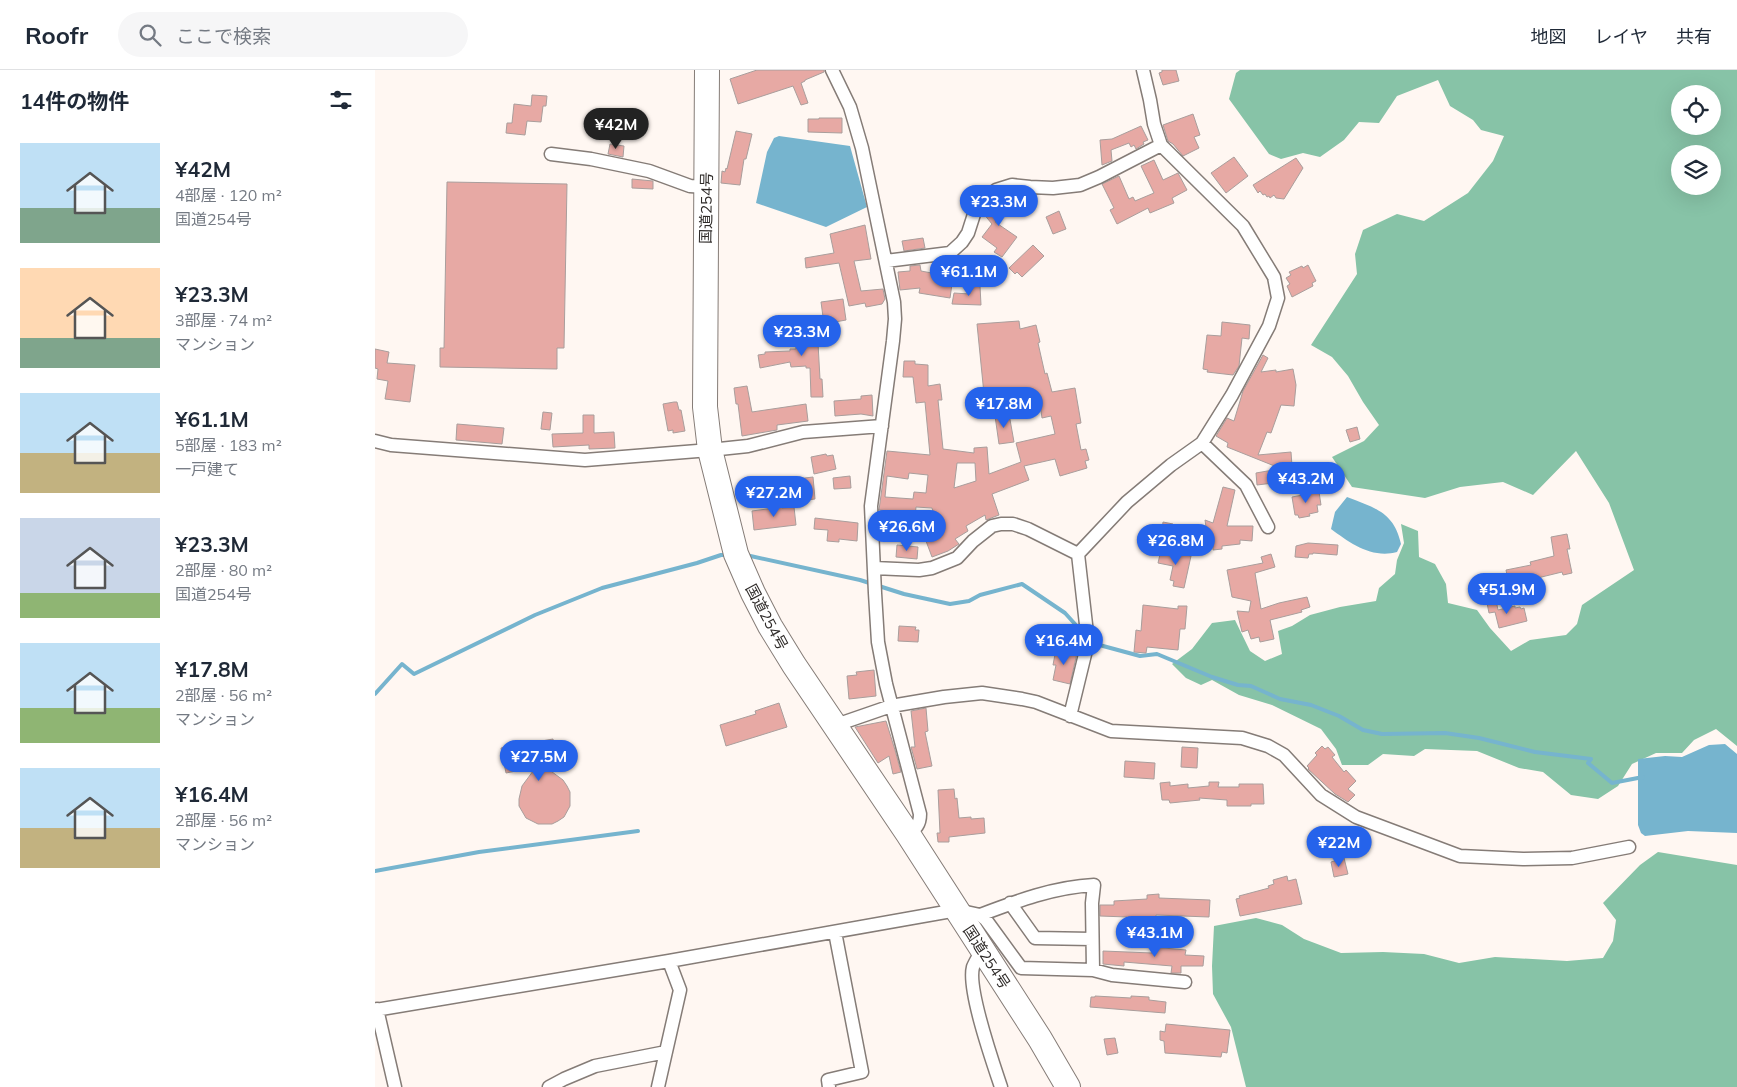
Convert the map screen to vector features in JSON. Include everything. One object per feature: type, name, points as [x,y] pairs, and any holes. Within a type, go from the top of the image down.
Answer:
[{"type":"highway","name":"国道254号","points":[[707,70],[705,406],[710,450],[736,554],[770,626],[794,665],[908,834],[1045,1047],[1068,1087]]},
{"type":"street","points":[[832,70],[849,107],[862,148],[886,261],[895,319],[871,506],[877,642],[891,706],[920,814],[917,828],[908,834]]},
{"type":"street","points":[[1070,716],[1088,642],[1078,554],[1127,502],[1171,465],[1201,443],[1232,396],[1269,326],[1278,298],[1274,276],[1243,226],[1161,146],[1153,124],[1143,70]]},
{"type":"street","points":[[886,261],[950,253],[962,242],[968,233],[975,208],[996,190],[1012,185],[1030,188],[1080,185],[1161,146]]},
{"type":"street","points":[[551,154],[591,159],[649,171],[690,186],[707,187]]},
{"type":"street","points":[[375,441],[391,445],[585,460],[747,446],[803,432],[882,426]]},
{"type":"street","points":[[1201,443],[1246,485],[1268,527]]},
{"type":"street","points":[[874,568],[919,570],[932,568],[957,558],[973,541],[992,526],[1001,524],[1013,524],[1027,529],[1078,554]]},
{"type":"street","points":[[836,725],[891,706],[983,693],[1036,702],[1111,731],[1242,738],[1268,746],[1284,755],[1321,795],[1356,817],[1459,856],[1523,859],[1572,858],[1629,847]]},
{"type":"street","points":[[980,915],[1038,894],[1094,884],[1092,903],[1093,970]]},
{"type":"street","points":[[1010,903],[1035,938],[1092,939]]},
{"type":"street","points":[[395,1087],[376,1009],[669,962],[957,910],[980,915],[986,920],[1021,968],[1093,970],[1112,975],[1185,982]]},
{"type":"street","points":[[829,1087],[828,1080],[862,1072],[835,932]]},
{"type":"street","points":[[982,950],[973,968],[974,992],[986,1040],[1001,1087]]},
{"type":"street","points":[[658,1087],[681,990],[669,962]]},
{"type":"street","points":[[549,1087],[595,1066],[666,1052]]},
{"type":"green space","points":[[1240,70],[1737,70],[1737,746],[1716,729],[1694,740],[1682,753],[1656,753],[1632,764],[1618,786],[1598,799],[1571,795],[1543,772],[1519,768],[1477,751],[1425,749],[1414,756],[1383,754],[1368,765],[1342,765],[1336,749],[1321,729],[1272,705],[1239,695],[1212,680],[1201,685],[1186,678],[1172,664],[1192,649],[1212,623],[1235,620],[1250,651],[1265,661],[1282,654],[1278,631],[1292,626],[1310,615],[1340,607],[1376,601],[1379,588],[1395,574],[1397,560],[1404,543],[1401,524],[1418,531],[1419,557],[1435,564],[1446,584],[1448,603],[1477,610],[1511,651],[1530,640],[1566,635],[1577,624],[1582,605],[1634,570],[1609,503],[1576,451],[1533,495],[1503,482],[1460,487],[1425,498],[1352,487],[1332,457],[1364,441],[1379,425],[1348,376],[1332,357],[1311,345],[1357,274],[1355,254],[1363,230],[1397,214],[1424,221],[1468,193],[1493,161],[1504,136],[1481,130],[1473,120],[1450,106],[1438,80],[1397,96],[1379,123],[1359,122],[1344,140],[1320,157],[1303,153],[1281,159],[1269,154],[1229,99],[1236,73]]},
{"type":"green space","points":[[1658,852],[1737,865],[1737,1087],[1246,1087],[1231,1027],[1213,994],[1214,926],[1256,918],[1282,925],[1304,939],[1341,953],[1383,952],[1424,954],[1459,963],[1495,957],[1567,961],[1603,958],[1613,941],[1616,920],[1603,903],[1640,865]]},
{"type":"water","points":[[779,136],[850,146],[867,207],[826,227],[756,203],[767,152],[774,138]]},
{"type":"water","points":[[1347,497],[1375,508],[1388,518],[1398,533],[1401,544],[1397,552],[1388,554],[1370,551],[1354,544],[1331,529],[1335,512]]},
{"type":"water","points":[[1725,744],[1737,754],[1737,833],[1688,831],[1645,836],[1641,833],[1638,825],[1638,759],[1665,756],[1682,757],[1709,745]]},
{"type":"building","points":[[757,70],[824,70],[824,72],[801,83],[808,103],[801,105],[793,86],[738,104],[730,79]]},
{"type":"building","points":[[1162,70],[1176,70],[1179,81],[1163,85],[1159,73]]},
{"type":"building","points":[[532,95],[547,96],[546,106],[543,106],[541,122],[527,121],[525,135],[506,133],[507,123],[512,123],[514,104],[531,106]]},
{"type":"building","points":[[1193,114],[1200,135],[1194,137],[1199,148],[1183,156],[1168,141],[1163,125]]},
{"type":"building","points":[[842,118],[842,133],[808,132],[808,119]]},
{"type":"building","points":[[1141,126],[1148,140],[1143,142],[1144,144],[1136,149],[1134,145],[1131,147],[1129,143],[1111,150],[1112,161],[1102,165],[1100,140],[1112,139]]},
{"type":"building","points":[[736,131],[752,134],[746,159],[744,159],[740,185],[721,183],[722,171],[725,172],[727,169]]},
{"type":"building","points":[[610,144],[624,146],[623,157],[608,154]]},
{"type":"building","points":[[1234,157],[1248,176],[1226,193],[1211,173]]},
{"type":"building","points":[[1296,158],[1303,168],[1284,199],[1276,198],[1274,195],[1270,198],[1269,196],[1267,197],[1260,191],[1258,193],[1253,185]]},
{"type":"building","points":[[1154,160],[1163,180],[1178,173],[1187,190],[1172,198],[1174,203],[1150,213],[1148,208],[1117,224],[1110,210],[1114,208],[1102,184],[1119,176],[1129,199],[1133,197],[1135,201],[1154,193],[1141,166]]},
{"type":"building","points":[[632,179],[653,181],[653,189],[632,188]]},
{"type":"building","points":[[447,182],[567,184],[564,348],[557,348],[557,369],[440,367],[440,348],[444,348]]},
{"type":"building","points":[[1002,196],[1005,196],[1014,206],[995,222],[1017,237],[1002,257],[994,252],[997,248],[982,237],[992,224],[983,213]]},
{"type":"building","points":[[1059,211],[1066,229],[1053,234],[1046,217]]},
{"type":"building","points":[[865,225],[871,259],[854,261],[861,291],[883,289],[885,299],[882,304],[866,307],[865,303],[849,306],[839,263],[806,268],[805,258],[834,253],[830,234]]},
{"type":"building","points":[[923,238],[925,248],[904,251],[902,241]]},
{"type":"building","points":[[1033,245],[1044,256],[1022,277],[1017,272],[1015,274],[1009,268]]},
{"type":"building","points":[[920,265],[921,271],[953,277],[950,298],[919,293],[920,288],[900,290],[898,272],[910,271],[910,266]]},
{"type":"building","points":[[1308,265],[1316,281],[1312,283],[1313,286],[1292,297],[1287,286],[1290,284],[1286,278],[1291,275],[1289,272]]},
{"type":"building","points":[[970,286],[980,286],[981,305],[952,304],[954,293],[970,294]]},
{"type":"building","points":[[843,299],[846,320],[824,324],[821,302]]},
{"type":"building","points":[[822,320],[824,340],[818,343],[823,397],[811,397],[810,368],[806,368],[806,366],[791,367],[790,362],[760,368],[758,355],[765,354],[765,352],[790,351],[790,349],[796,349],[796,347],[808,346],[806,325],[809,325],[809,321]]},
{"type":"building","points":[[1019,321],[1020,329],[1036,325],[1045,374],[1047,373],[1052,392],[1075,388],[1081,423],[1076,424],[1081,450],[1086,449],[1089,460],[1085,461],[1087,468],[1060,476],[1055,459],[1024,466],[1029,480],[992,494],[999,515],[986,520],[985,515],[966,526],[968,531],[955,539],[959,544],[948,551],[932,557],[926,541],[943,534],[942,532],[945,529],[936,514],[934,515],[932,508],[916,507],[915,518],[903,517],[903,521],[887,519],[888,511],[879,510],[887,451],[930,455],[925,402],[916,403],[913,377],[903,377],[904,361],[915,361],[915,364],[928,365],[928,386],[940,384],[942,400],[938,400],[943,449],[974,453],[974,448],[987,447],[989,474],[1021,462],[1016,443],[1055,434],[1051,416],[1042,418],[1039,397],[1025,400],[1023,395],[1009,397],[1008,391],[984,394],[977,324]],"holes":[[[957,463],[975,463],[976,481],[954,488]],[[909,473],[928,475],[926,493],[914,492],[913,499],[885,497],[887,476],[908,479]]]},
{"type":"building","points":[[1222,322],[1250,325],[1249,339],[1242,338],[1239,366],[1233,375],[1207,372],[1208,370],[1203,369],[1207,335],[1221,336]]},
{"type":"building","points":[[375,349],[389,352],[387,363],[415,365],[410,402],[385,399],[388,381],[377,379],[378,369],[375,368]]},
{"type":"building","points":[[1263,355],[1268,358],[1261,372],[1293,369],[1296,385],[1294,406],[1281,405],[1271,433],[1267,432],[1258,455],[1291,452],[1292,466],[1277,467],[1227,447],[1228,443],[1216,436],[1227,418],[1234,421],[1243,391]]},
{"type":"building","points":[[747,386],[752,412],[806,404],[808,421],[777,425],[777,430],[742,436],[734,388]]},
{"type":"building","points":[[872,395],[873,416],[861,414],[835,416],[834,401],[861,399],[861,396]]},
{"type":"building","points":[[677,402],[679,410],[681,410],[685,431],[673,433],[673,430],[668,431],[663,404]]},
{"type":"building","points":[[543,412],[552,413],[550,430],[541,429]]},
{"type":"building","points":[[1009,414],[1014,442],[999,444],[995,416]]},
{"type":"building","points":[[583,415],[594,415],[594,433],[614,432],[615,448],[589,449],[589,445],[553,447],[552,434],[583,433]]},
{"type":"building","points":[[457,424],[504,428],[502,444],[456,440]]},
{"type":"building","points":[[1357,427],[1360,439],[1350,442],[1346,430]]},
{"type":"building","points":[[826,454],[827,456],[833,455],[836,469],[814,474],[811,457]]},
{"type":"building","points":[[1279,469],[1281,482],[1257,485],[1256,473]]},
{"type":"building","points":[[850,476],[851,488],[834,489],[833,478]]},
{"type":"building","points":[[813,477],[815,499],[799,501],[797,479]]},
{"type":"building","points":[[1223,487],[1235,490],[1227,526],[1253,526],[1252,541],[1240,540],[1240,544],[1222,546],[1222,549],[1213,550],[1213,546],[1209,547],[1205,520],[1213,523]]},
{"type":"building","points":[[1319,492],[1321,505],[1317,505],[1318,512],[1299,518],[1298,515],[1295,515],[1292,497]]},
{"type":"building","points":[[794,507],[796,525],[754,530],[752,511]]},
{"type":"building","points":[[815,518],[858,523],[857,541],[839,539],[839,542],[827,541],[828,530],[814,529]]},
{"type":"building","points":[[1163,522],[1173,524],[1171,533],[1162,531]]},
{"type":"building","points":[[1567,534],[1570,549],[1567,549],[1572,573],[1563,575],[1562,572],[1509,585],[1506,570],[1531,565],[1530,562],[1554,556],[1551,537]]},
{"type":"building","points":[[1308,543],[1338,545],[1337,555],[1313,553],[1309,554],[1308,558],[1295,557],[1296,546]]},
{"type":"building","points":[[897,545],[918,547],[917,559],[896,557]]},
{"type":"building","points":[[1161,550],[1191,556],[1184,588],[1173,586],[1174,581],[1170,580],[1173,566],[1158,563]]},
{"type":"building","points":[[1271,554],[1275,567],[1255,573],[1261,609],[1307,597],[1310,607],[1301,610],[1302,612],[1270,620],[1274,639],[1260,642],[1259,637],[1251,639],[1248,630],[1242,632],[1237,611],[1249,612],[1251,601],[1232,597],[1227,570],[1263,563],[1261,557]]},
{"type":"building","points":[[1496,600],[1498,610],[1515,606],[1515,608],[1524,608],[1527,621],[1499,628],[1495,612],[1489,613],[1487,603]]},
{"type":"building","points":[[1143,605],[1178,609],[1178,606],[1187,606],[1185,629],[1180,629],[1178,650],[1147,647],[1146,653],[1134,652],[1136,630],[1141,631]]},
{"type":"building","points":[[899,626],[916,627],[915,630],[919,630],[918,642],[898,641]]},
{"type":"building","points":[[1056,649],[1077,653],[1070,684],[1053,680],[1056,665],[1053,665]]},
{"type":"building","points":[[874,670],[876,696],[849,699],[847,676],[857,675],[856,672]]},
{"type":"building","points":[[779,703],[787,727],[726,746],[720,725],[756,714],[755,711]]},
{"type":"building","points":[[926,708],[928,731],[925,732],[932,766],[917,769],[911,747],[915,747],[911,711]]},
{"type":"building","points":[[886,721],[901,772],[893,774],[889,756],[878,763],[855,727]]},
{"type":"building","points":[[553,739],[557,764],[544,766],[563,780],[567,786],[570,792],[570,806],[564,817],[558,821],[552,824],[538,824],[526,818],[519,806],[522,786],[536,767],[506,773],[501,748]]},
{"type":"building","points":[[1322,746],[1325,749],[1328,747],[1335,755],[1332,757],[1344,772],[1346,770],[1356,781],[1348,789],[1355,795],[1348,802],[1335,794],[1308,769],[1307,766]]},
{"type":"building","points":[[1182,747],[1198,748],[1197,768],[1181,767]]},
{"type":"building","points":[[1125,761],[1155,763],[1154,779],[1124,777]]},
{"type":"building","points":[[1170,782],[1170,786],[1188,784],[1188,788],[1209,786],[1209,782],[1219,782],[1218,787],[1239,787],[1239,784],[1263,784],[1264,804],[1227,806],[1227,800],[1199,798],[1200,800],[1170,803],[1169,800],[1162,800],[1160,783]]},
{"type":"building","points":[[954,789],[959,818],[984,818],[985,833],[949,837],[949,842],[938,842],[937,833],[940,833],[938,790]]},
{"type":"building","points":[[1344,858],[1348,874],[1334,877],[1331,862]]},
{"type":"building","points":[[1287,876],[1288,881],[1296,879],[1302,904],[1240,916],[1236,899],[1240,898],[1239,896],[1269,888],[1268,886],[1274,884],[1273,880]]},
{"type":"building","points":[[1159,894],[1159,898],[1210,900],[1209,917],[1156,915],[1156,918],[1127,920],[1127,917],[1100,916],[1100,905],[1114,905],[1114,901],[1147,899],[1147,895]]},
{"type":"building","points":[[1152,947],[1186,950],[1185,955],[1204,956],[1203,966],[1181,966],[1181,973],[1171,973],[1172,966],[1124,962],[1124,966],[1103,964],[1103,951],[1152,953]]},
{"type":"building","points":[[1091,997],[1149,997],[1149,1000],[1166,1002],[1165,1013],[1090,1007]]},
{"type":"building","points":[[1166,1024],[1230,1030],[1227,1053],[1222,1052],[1221,1057],[1165,1053],[1164,1041],[1160,1040],[1160,1031],[1165,1032]]},
{"type":"building","points":[[1115,1038],[1118,1053],[1107,1055],[1104,1039]]},
{"type":"waterway","points":[[375,694],[402,664],[414,674],[535,615],[602,588],[721,555],[729,555]]},
{"type":"waterway","points":[[746,555],[860,580],[904,594],[950,604],[969,601],[980,595],[1022,584],[1065,613],[1084,634]]},
{"type":"waterway","points":[[1090,641],[1140,656],[1157,654],[1212,677],[1238,685],[1251,686],[1280,699],[1311,705],[1339,716],[1363,730],[1382,734],[1445,733],[1479,738],[1535,752],[1591,759],[1588,763],[1612,783],[1643,777]]},
{"type":"waterway","points":[[375,871],[479,852],[638,831]]}]
